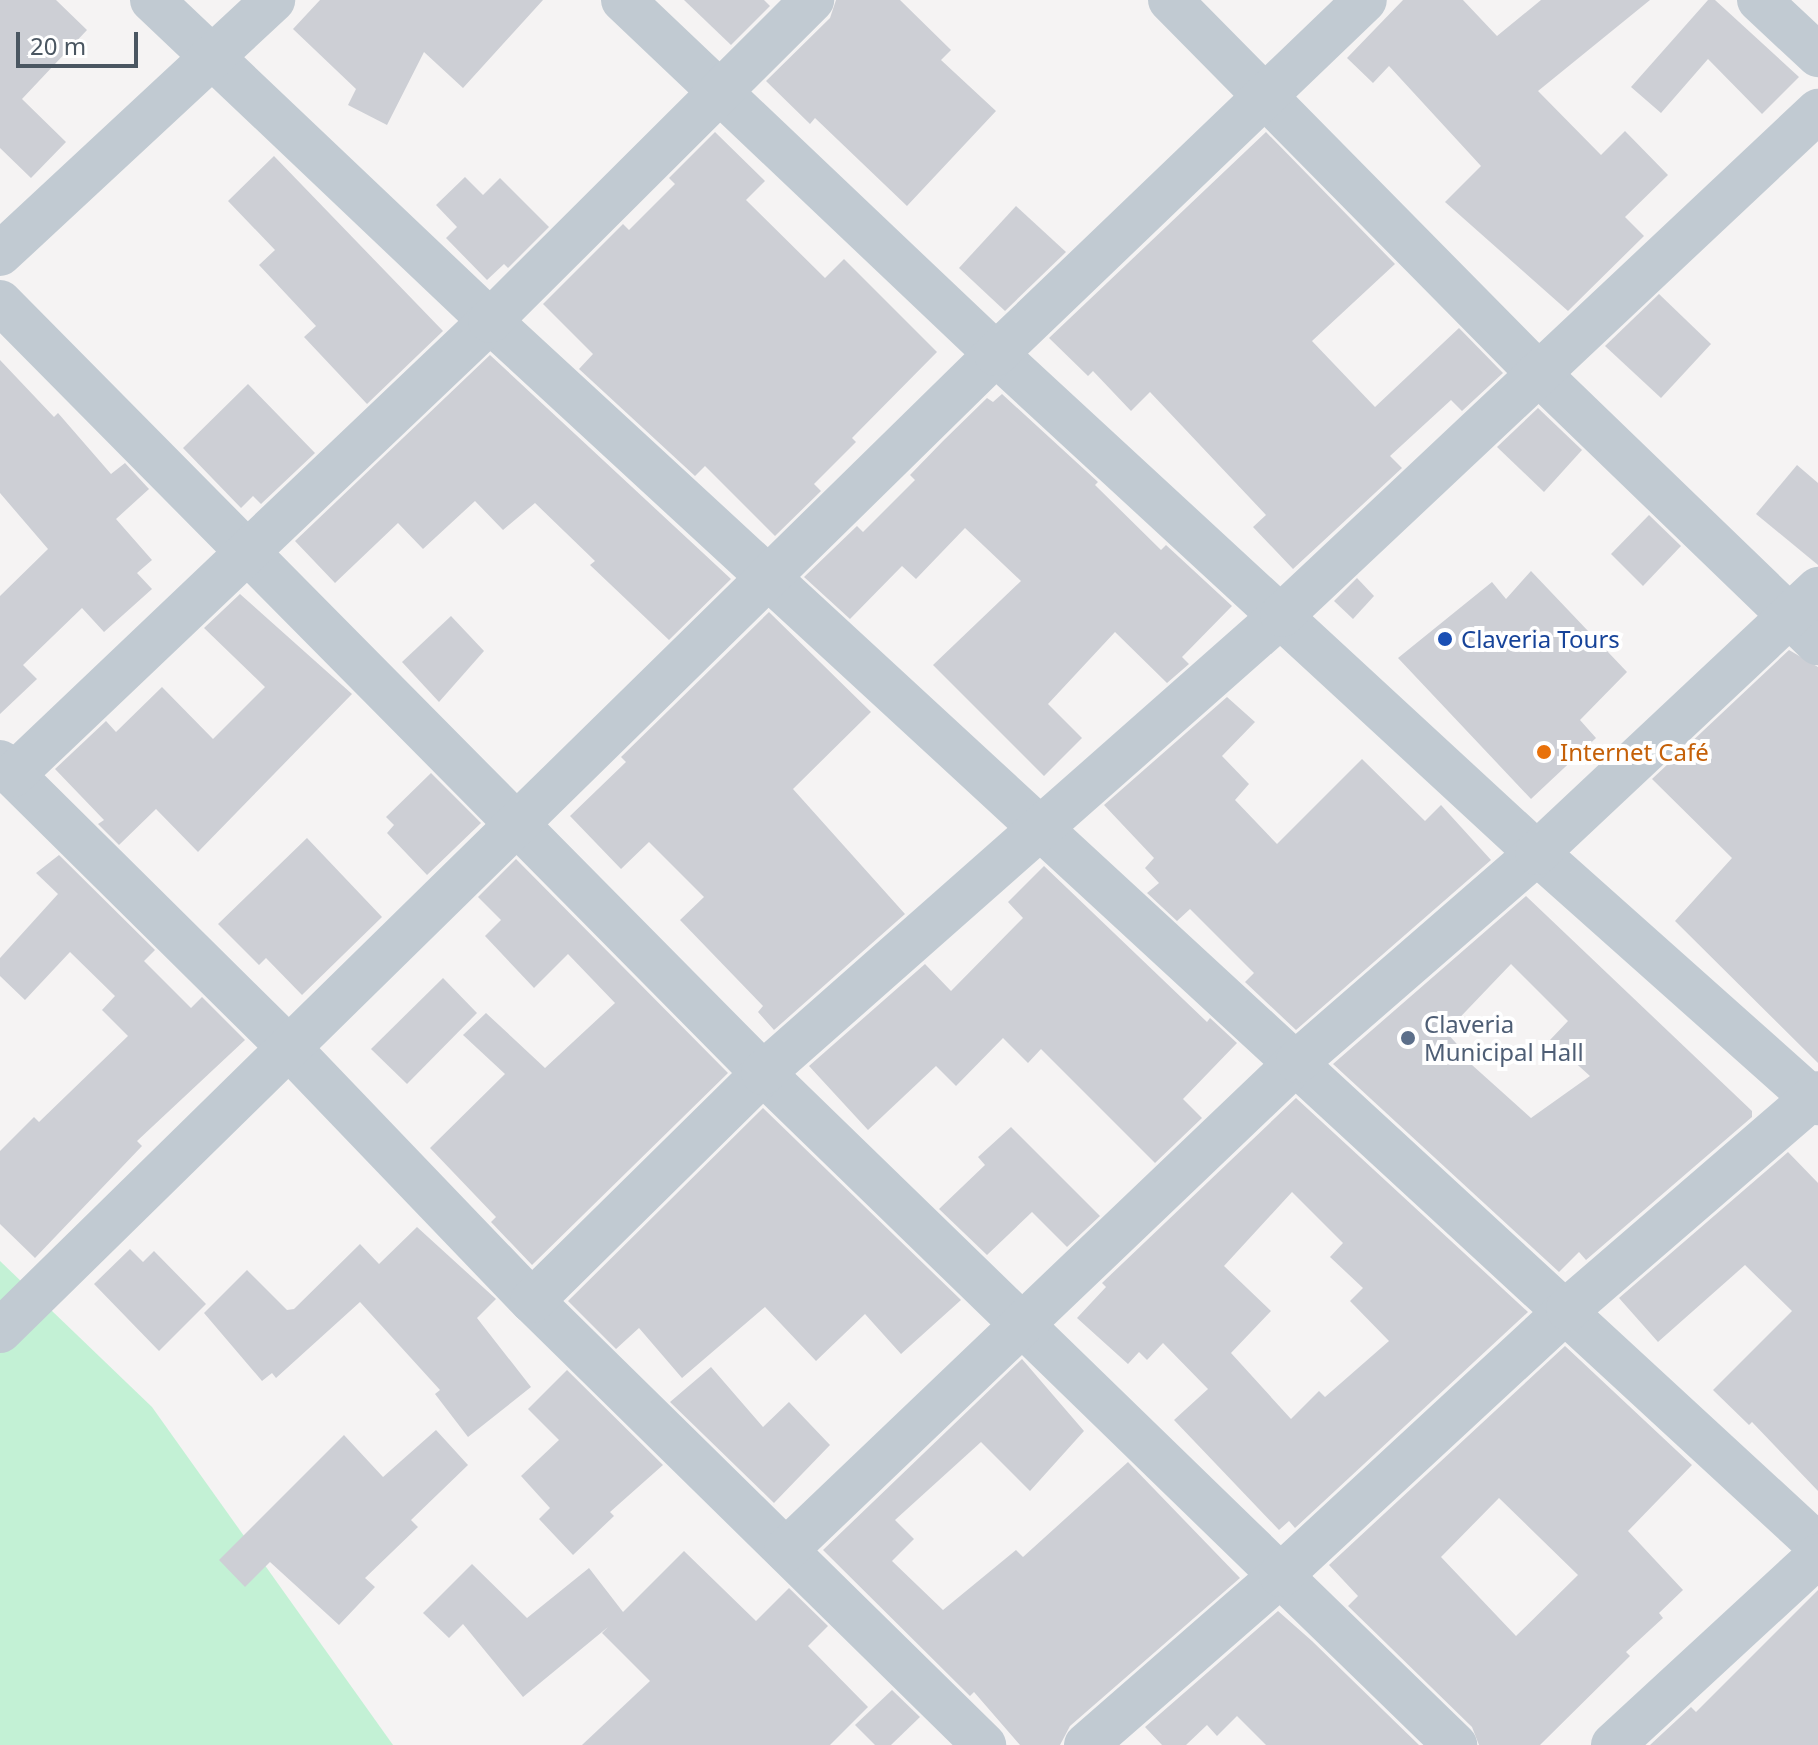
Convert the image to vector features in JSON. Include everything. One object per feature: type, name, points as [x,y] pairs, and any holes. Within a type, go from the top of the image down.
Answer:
[{"type":"street","points":[[152,0],[490,321],[1040,829],[1568,1309],[1818,1545]]},
{"type":"street","points":[[0,254],[273,0]]},
{"type":"street","points":[[623,0],[996,354],[1537,853],[1816,1098],[1568,1309],[1281,1575],[1086,1745]]},
{"type":"street","points":[[812,0],[722,94],[490,321],[246,551],[6,768],[289,1048],[532,1301],[984,1745]]},
{"type":"street","points":[[786,1550],[1027,1325],[1298,1061],[1808,616],[1538,373],[1170,0]]},
{"type":"street","points":[[0,1331],[996,354],[1365,0]]},
{"type":"street","points":[[1759,0],[1818,55]]},
{"type":"street","points":[[532,1301],[763,1073],[1282,615],[1818,111]]},
{"type":"street","points":[[0,302],[763,1073],[1027,1325],[1455,1745]]},
{"type":"street","points":[[1613,1745],[1818,1556]]},
{"type":"green space","points":[[0,1261],[152,1407],[393,1745],[0,1745]]},
{"type":"building","points":[[0,0],[56,0],[87,30],[22,99],[66,142],[31,178],[0,148]]},
{"type":"building","points":[[320,0],[543,0],[463,88],[424,52],[387,125],[348,105],[356,89],[293,29]]},
{"type":"building","points":[[684,0],[764,0],[770,6],[731,45]]},
{"type":"building","points":[[836,0],[900,0],[951,50],[941,60],[996,111],[907,206],[815,118],[810,124],[766,81],[830,18]]},
{"type":"building","points":[[1403,0],[1463,0],[1497,36],[1541,0],[1650,0],[1538,91],[1601,155],[1625,131],[1668,175],[1625,217],[1644,236],[1568,311],[1445,202],[1481,166],[1389,66],[1373,83],[1347,58]]},
{"type":"building","points":[[1708,0],[1715,0],[1799,77],[1762,114],[1708,59],[1661,113],[1631,87]]},
{"type":"building","points":[[715,132],[765,181],[746,200],[825,278],[844,259],[937,352],[852,438],[856,442],[814,484],[821,491],[775,536],[705,466],[695,476],[579,369],[593,354],[543,304],[623,224],[629,230],[675,184],[669,178]]},
{"type":"building","points":[[1266,132],[1395,264],[1312,341],[1375,407],[1459,328],[1503,373],[1462,411],[1451,400],[1390,456],[1402,468],[1293,569],[1253,527],[1266,515],[1150,392],[1131,411],[1093,371],[1088,376],[1049,338]]},
{"type":"building","points":[[274,156],[443,331],[367,404],[304,337],[316,326],[259,265],[275,250],[228,201]]},
{"type":"building","points":[[465,177],[483,195],[500,178],[549,227],[508,268],[504,264],[487,280],[446,238],[457,227],[436,205]]},
{"type":"building","points":[[1016,206],[1066,252],[1005,311],[959,268]]},
{"type":"building","points":[[1659,294],[1711,344],[1661,398],[1605,346]]},
{"type":"building","points":[[490,355],[731,579],[669,640],[590,565],[595,561],[535,503],[503,530],[475,501],[423,549],[398,523],[335,583],[295,541]]},
{"type":"building","points":[[0,360],[54,417],[58,413],[111,474],[125,463],[149,489],[116,519],[152,560],[137,573],[152,589],[104,632],[82,608],[23,665],[37,679],[0,714],[0,596],[48,549],[0,493]]},
{"type":"building","points":[[248,384],[315,453],[261,504],[253,496],[241,508],[183,448]]},
{"type":"building","points":[[1002,394],[1098,482],[1095,485],[1161,550],[1166,545],[1232,606],[1182,657],[1189,664],[1167,683],[1115,632],[1048,704],[1082,738],[1044,776],[933,665],[1021,581],[965,528],[916,579],[902,566],[850,619],[804,577],[857,526],[863,532],[915,480],[910,475],[987,398],[993,402]]},
{"type":"building","points":[[1538,408],[1582,450],[1544,492],[1497,447]]},
{"type":"building","points":[[1797,465],[1818,483],[1818,565],[1756,514]]},
{"type":"building","points":[[1649,515],[1681,546],[1643,586],[1611,554]]},
{"type":"building","points":[[1531,571],[1627,672],[1580,720],[1596,738],[1531,799],[1398,658],[1492,582],[1506,599]]},
{"type":"building","points":[[1357,578],[1374,596],[1353,619],[1334,601]]},
{"type":"building","points":[[240,594],[352,694],[198,852],[156,809],[119,845],[98,824],[104,820],[55,769],[106,721],[116,732],[162,687],[213,739],[265,687],[204,628]]},
{"type":"building","points":[[769,612],[871,712],[793,789],[905,914],[774,1030],[758,1012],[763,1006],[680,920],[704,897],[649,842],[621,869],[570,816],[626,762],[621,757]]},
{"type":"building","points":[[451,616],[484,651],[439,702],[402,662]]},
{"type":"building","points":[[1789,650],[1818,667],[1818,1063],[1675,921],[1732,858],[1652,779]]},
{"type":"building","points":[[1227,697],[1255,722],[1222,756],[1249,784],[1235,800],[1277,844],[1362,759],[1425,821],[1441,805],[1491,860],[1296,1030],[1245,982],[1254,973],[1190,909],[1177,921],[1147,893],[1159,883],[1145,868],[1154,858],[1104,805]]},
{"type":"building","points":[[431,773],[481,823],[427,875],[387,833],[394,825],[386,817]]},
{"type":"building","points":[[307,838],[382,917],[302,995],[266,958],[259,965],[218,924]]},
{"type":"building","points":[[59,855],[155,950],[144,961],[191,1008],[202,997],[245,1040],[137,1141],[142,1146],[35,1258],[0,1224],[0,1151],[34,1117],[39,1122],[128,1036],[102,1010],[115,996],[70,952],[25,1000],[0,976],[0,958],[58,894],[36,873]]},
{"type":"building","points":[[516,859],[728,1073],[532,1265],[491,1222],[496,1217],[430,1148],[505,1074],[463,1035],[486,1013],[545,1068],[615,1003],[568,954],[534,988],[485,936],[501,920],[478,897]]},
{"type":"building","points":[[1044,866],[1207,1022],[1210,1018],[1237,1043],[1183,1099],[1202,1118],[1155,1163],[1041,1049],[1028,1063],[1003,1038],[956,1086],[936,1066],[868,1130],[809,1066],[925,964],[951,991],[1023,918],[1008,902]]},
{"type":"building","points":[[1526,896],[1752,1111],[1752,1117],[1586,1260],[1579,1252],[1559,1272],[1333,1064]],"holes":[[[1511,964],[1568,1021],[1550,1040],[1590,1076],[1531,1118],[1462,1056],[1465,1053],[1446,1032]]]},
{"type":"building","points":[[443,978],[477,1013],[407,1084],[371,1049]]},
{"type":"building","points":[[1296,1098],[1528,1312],[1295,1528],[1289,1521],[1279,1530],[1174,1420],[1208,1389],[1163,1343],[1147,1360],[1139,1352],[1128,1364],[1077,1318],[1106,1287],[1102,1283]],"holes":[[[1292,1192],[1343,1243],[1330,1257],[1363,1288],[1350,1301],[1389,1341],[1325,1397],[1319,1391],[1291,1419],[1231,1353],[1271,1311],[1224,1266]]]},
{"type":"building","points":[[763,1108],[961,1300],[901,1354],[865,1314],[816,1361],[765,1307],[682,1378],[639,1328],[616,1349],[568,1301]]},
{"type":"building","points":[[1011,1127],[1100,1216],[1067,1247],[1032,1212],[987,1255],[939,1209],[985,1165],[978,1157]]},
{"type":"building","points":[[1788,1152],[1818,1183],[1818,1491],[1752,1422],[1749,1425],[1713,1390],[1792,1311],[1745,1265],[1658,1342],[1619,1298]]},
{"type":"building","points":[[417,1227],[496,1299],[477,1318],[531,1387],[468,1437],[435,1394],[440,1390],[360,1302],[276,1378],[272,1373],[262,1381],[204,1313],[247,1270],[287,1310],[294,1309],[360,1244],[379,1264]]},
{"type":"building","points":[[130,1249],[143,1262],[154,1251],[206,1304],[159,1351],[94,1284]]},
{"type":"building","points":[[1565,1346],[1692,1465],[1628,1531],[1683,1590],[1659,1613],[1663,1618],[1626,1652],[1630,1656],[1540,1745],[1479,1745],[1472,1727],[1348,1606],[1358,1596],[1329,1565]],"holes":[[[1499,1498],[1578,1575],[1516,1636],[1441,1557]]]},
{"type":"building","points":[[1022,1359],[1084,1431],[1030,1491],[981,1442],[895,1520],[914,1539],[892,1561],[943,1610],[1016,1550],[1023,1557],[1128,1462],[1240,1578],[1070,1726],[1060,1745],[1020,1745],[974,1692],[970,1696],[823,1550]]},
{"type":"building","points":[[711,1367],[763,1427],[789,1402],[830,1445],[774,1503],[670,1402]]},
{"type":"building","points":[[567,1370],[663,1465],[610,1512],[614,1516],[573,1555],[539,1519],[550,1508],[521,1476],[559,1440],[528,1409]]},
{"type":"building","points":[[436,1430],[468,1465],[411,1520],[418,1527],[365,1578],[375,1587],[339,1625],[270,1562],[245,1587],[219,1560],[344,1435],[383,1477]]},
{"type":"building","points":[[684,1551],[756,1621],[789,1588],[828,1626],[808,1646],[868,1707],[830,1745],[582,1745],[650,1681],[602,1633],[608,1627],[523,1697],[463,1624],[449,1638],[423,1613],[472,1564],[527,1618],[589,1568],[623,1612]]},
{"type":"building","points":[[1818,1590],[1818,1745],[1650,1745],[1691,1707],[1696,1712]]},
{"type":"building","points":[[1278,1611],[1419,1745],[1266,1745],[1237,1716],[1217,1736],[1207,1725],[1186,1745],[1162,1745],[1145,1727]]},
{"type":"building","points":[[892,1690],[920,1717],[891,1745],[875,1745],[855,1725]]},
{"type":"place","name":"Claveria Tours","points":[[1445,639]]},
{"type":"place","name":"Internet Café","points":[[1544,752]]},
{"type":"place","name":"Claveria Municipal Hall","points":[[1408,1038]]}]
